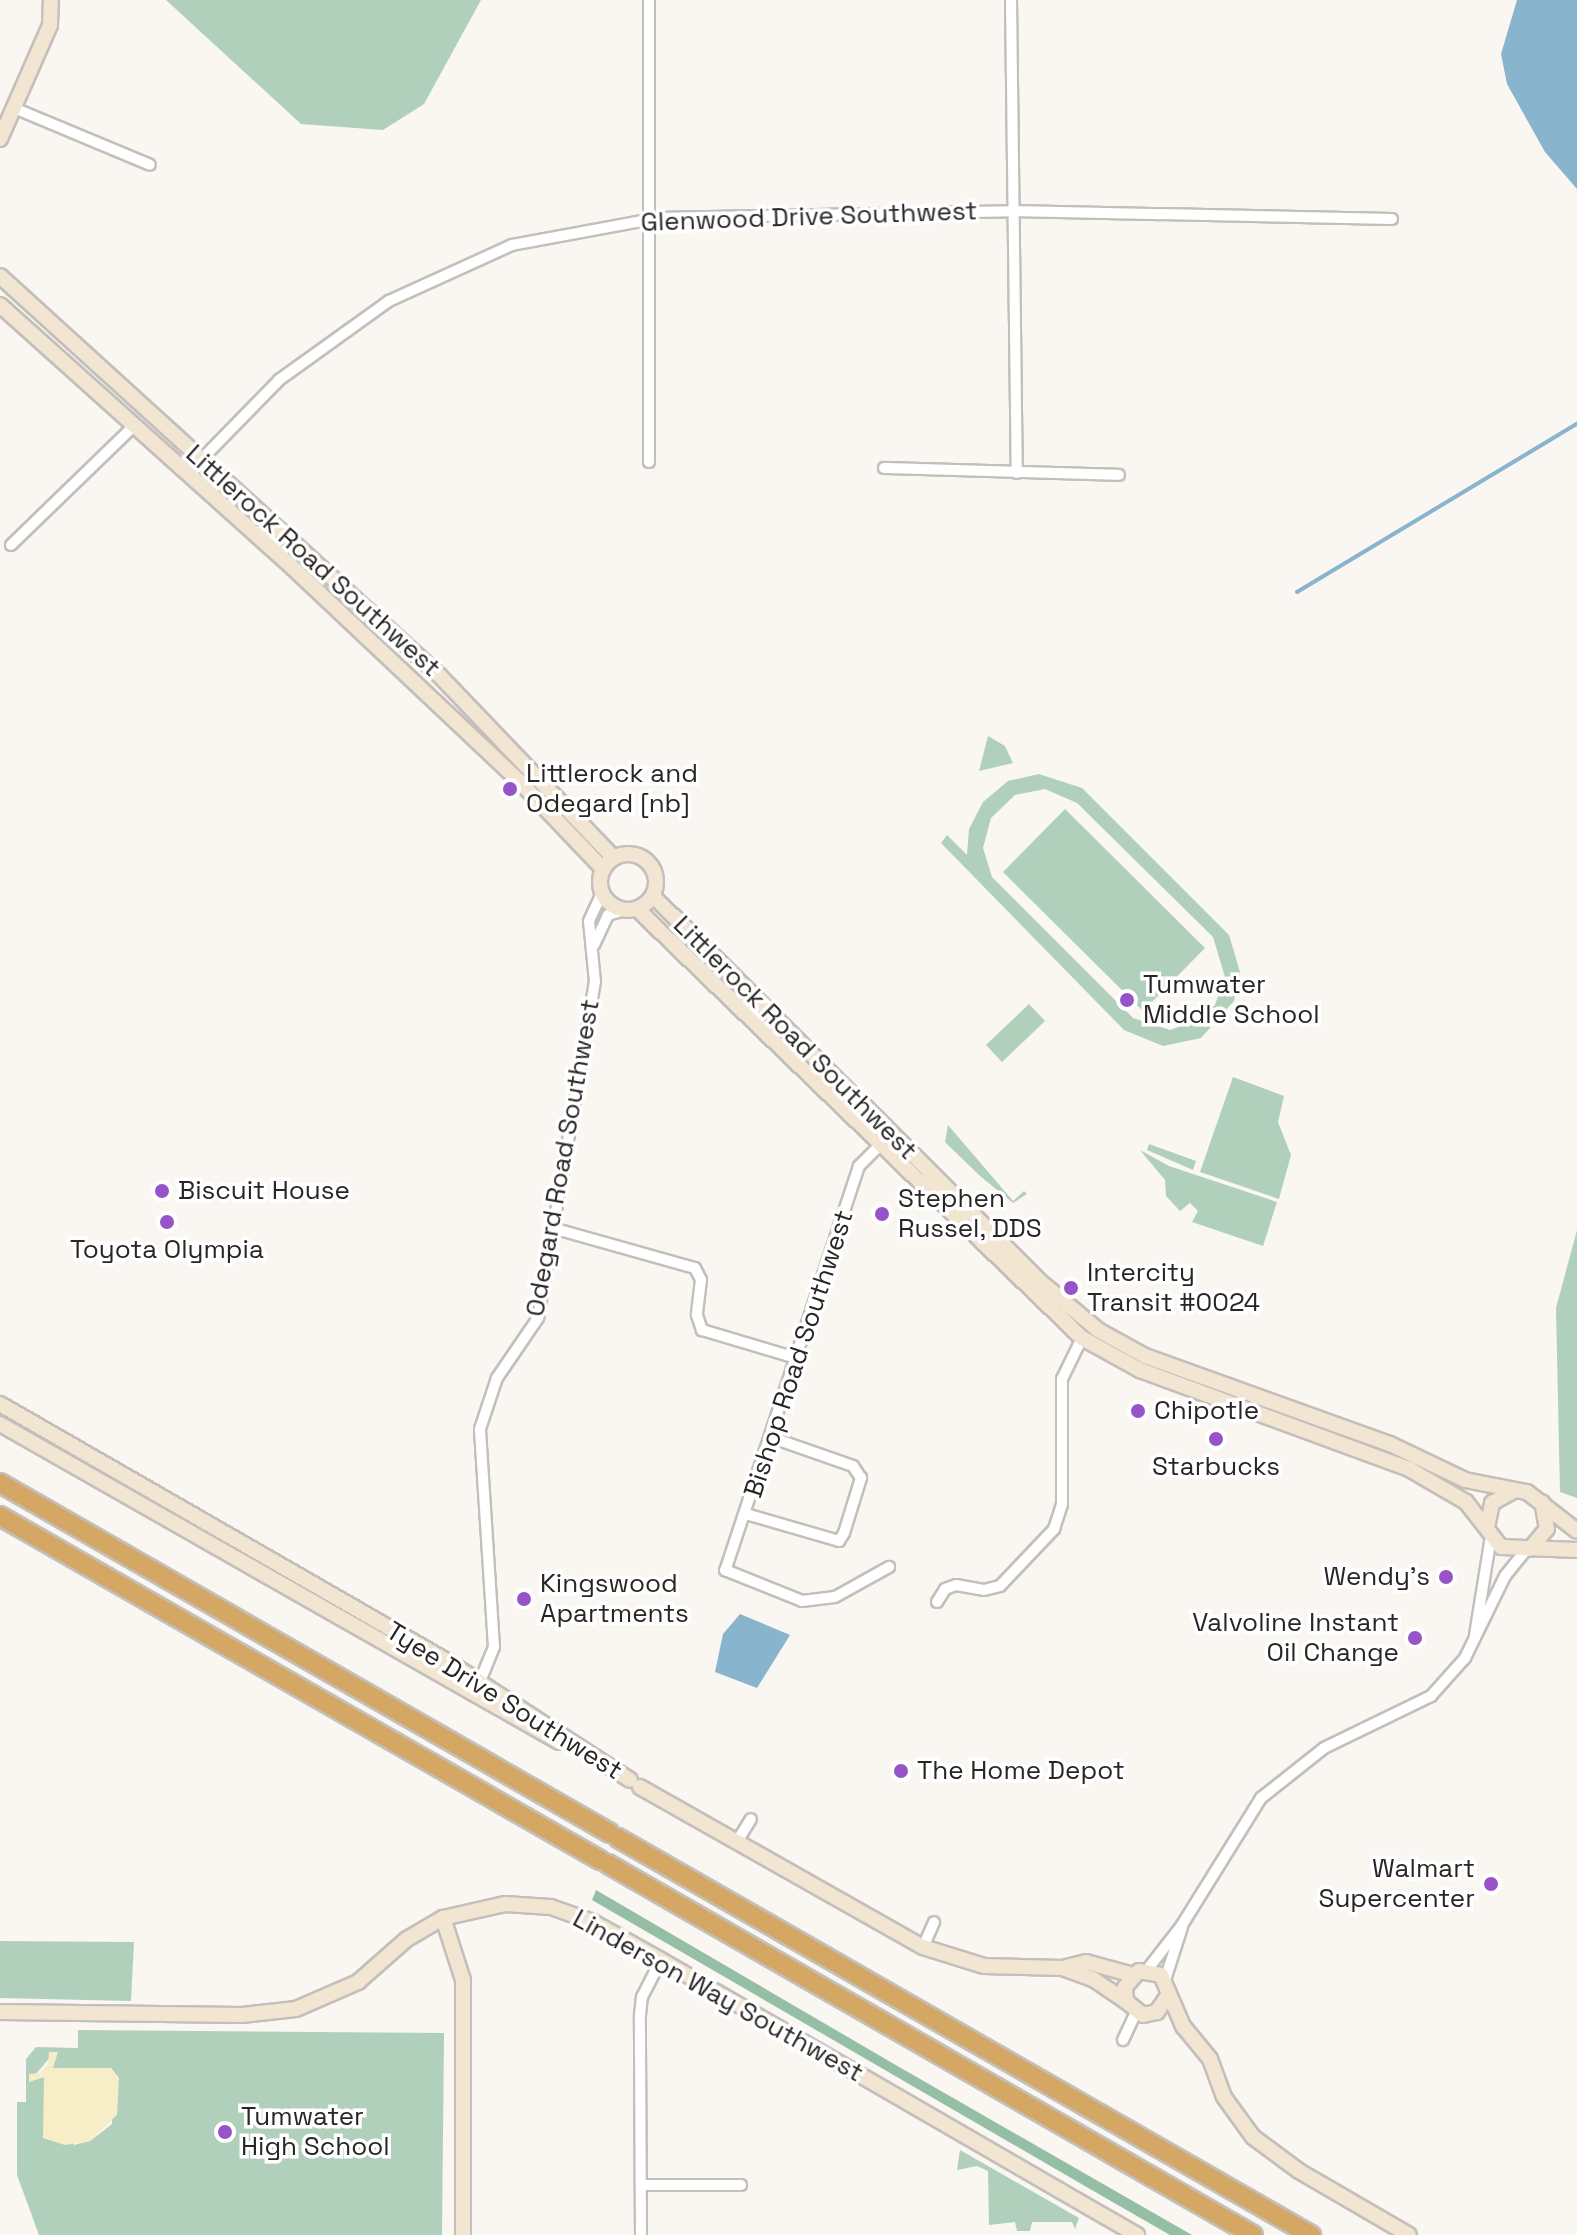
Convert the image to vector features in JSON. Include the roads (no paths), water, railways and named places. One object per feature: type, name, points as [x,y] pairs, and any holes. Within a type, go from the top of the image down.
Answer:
[{"type":"highway","points":[[0,1483],[1311,2235]]},
{"type":"highway","points":[[0,1516],[1253,2235]]},
{"type":"highway","points":[[0,1529],[135,1594]]},
{"type":"street","points":[[0,139],[50,25],[51,0]]},
{"type":"street","points":[[649,0],[649,462]]},
{"type":"street","points":[[1011,0],[1012,211],[1020,416],[1017,473]]},
{"type":"street","points":[[14,108],[150,165]]},
{"type":"street","name":"Glenwood Drive Southwest","points":[[202,459],[279,380],[389,301],[512,245],[648,220],[1012,211],[1392,219]]},
{"type":"street","name":"Littlerock Road Southwest","points":[[0,276],[439,675],[609,863]]},
{"type":"street","name":"Littlerock Road Southwest","points":[[0,305],[135,425],[609,863]]},
{"type":"street","points":[[11,545],[135,425]]},
{"type":"street","points":[[884,468],[1119,475]]},
{"type":"street","name":"Littlerock Road Southwest","points":[[609,863],[632,854],[648,862],[656,878],[653,896],[631,909]]},
{"type":"street","points":[[602,893],[609,863]]},
{"type":"street","name":"Littlerock Road Southwest","points":[[602,893],[631,909],[1082,1338],[1140,1370],[1409,1469],[1466,1502],[1501,1547],[1577,1550]]},
{"type":"street","name":"Odegard Road Southwest","points":[[477,1688],[494,1647],[481,1480],[482,1417],[497,1378],[536,1323],[556,1229],[595,982],[594,947],[589,921],[602,893]]},
{"type":"street","name":"Littlerock Road Southwest","points":[[653,896],[1042,1283],[1098,1330],[1145,1356],[1390,1444],[1465,1480],[1519,1490],[1542,1502],[1577,1531]]},
{"type":"street","points":[[594,947],[608,915],[631,909]]},
{"type":"street","name":"Bishop Road Southwest","points":[[881,1144],[859,1166],[773,1438],[725,1570],[802,1601],[835,1597],[889,1567]]},
{"type":"street","points":[[556,1229],[695,1268],[701,1280],[697,1315],[702,1330],[799,1359]]},
{"type":"street","points":[[937,1602],[945,1589],[956,1585],[984,1590],[1000,1586],[1054,1529],[1062,1504],[1062,1379],[1082,1338]]},
{"type":"street","name":"Tyee Drive Southwest","points":[[0,1404],[477,1688],[630,1780],[477,1688],[0,1424]]},
{"type":"street","points":[[746,1514],[839,1541],[844,1533],[861,1478],[853,1466],[773,1438]]},
{"type":"street","points":[[1475,1635],[1492,1503],[1519,1490]]},
{"type":"street","points":[[1137,2009],[1125,1987],[1182,1925],[1261,1798],[1324,1748],[1431,1696],[1465,1658],[1505,1576],[1547,1529],[1542,1502]]},
{"type":"street","name":"Tyee Drive Southwest","points":[[640,1787],[923,1947],[984,1966],[1062,1968],[1086,1962],[1140,1972],[1167,1987]]},
{"type":"street","points":[[736,1843],[751,1819]]},
{"type":"street","name":"Linderson Way Southwest","points":[[0,2012],[242,2015],[296,2009],[358,1982],[407,1939],[443,1918],[505,1904],[551,1907],[593,1922],[661,1960],[1137,2235]]},
{"type":"street","points":[[443,1918],[463,1980],[463,2235]]},
{"type":"street","points":[[923,1947],[934,1922]]},
{"type":"street","points":[[1137,2009],[1163,2008],[1182,1925]]},
{"type":"street","points":[[641,2235],[640,2015],[642,1997],[661,1960]]},
{"type":"street","name":"Tyee Drive Southwest","points":[[1062,1968],[1093,1979],[1137,2009],[1183,2026]]},
{"type":"street","points":[[1167,1987],[1183,2026],[1210,2059],[1224,2097],[1253,2137],[1299,2171],[1409,2235]]},
{"type":"street","points":[[1123,2040],[1137,2009]]},
{"type":"street","points":[[641,2185],[741,2185]]},
{"type":"water","points":[[1517,0],[1577,0],[1577,189],[1545,152],[1507,84],[1501,54]]},
{"type":"water","points":[[740,1614],[790,1635],[757,1688],[715,1672],[723,1634]]},
{"type":"waterway","points":[[1297,592],[1577,424]]},
{"type":"place","name":"Littlerock and Odegard [nb]","points":[[510,789]]},
{"type":"place","name":"Tumwater Middle School","points":[[1127,1000]]},
{"type":"place","name":"Biscuit House","points":[[162,1191]]},
{"type":"place","name":"Stephen Russel, DDS","points":[[882,1214]]},
{"type":"place","name":"Toyota Olympia","points":[[167,1222]]},
{"type":"place","name":"Intercity Transit #0024","points":[[1071,1288]]},
{"type":"place","name":"Chipotle","points":[[1138,1411]]},
{"type":"place","name":"Starbucks","points":[[1216,1439]]},
{"type":"place","name":"Wendy's","points":[[1446,1577]]},
{"type":"place","name":"Kingswood Apartments","points":[[524,1599]]},
{"type":"place","name":"Valvoline Instant Oil Change","points":[[1415,1638]]},
{"type":"place","name":"The Home Depot","points":[[901,1771]]},
{"type":"place","name":"Walmart Supercenter","points":[[1491,1884]]},
{"type":"place","name":"Tumwater High School","points":[[225,2132]]}]
